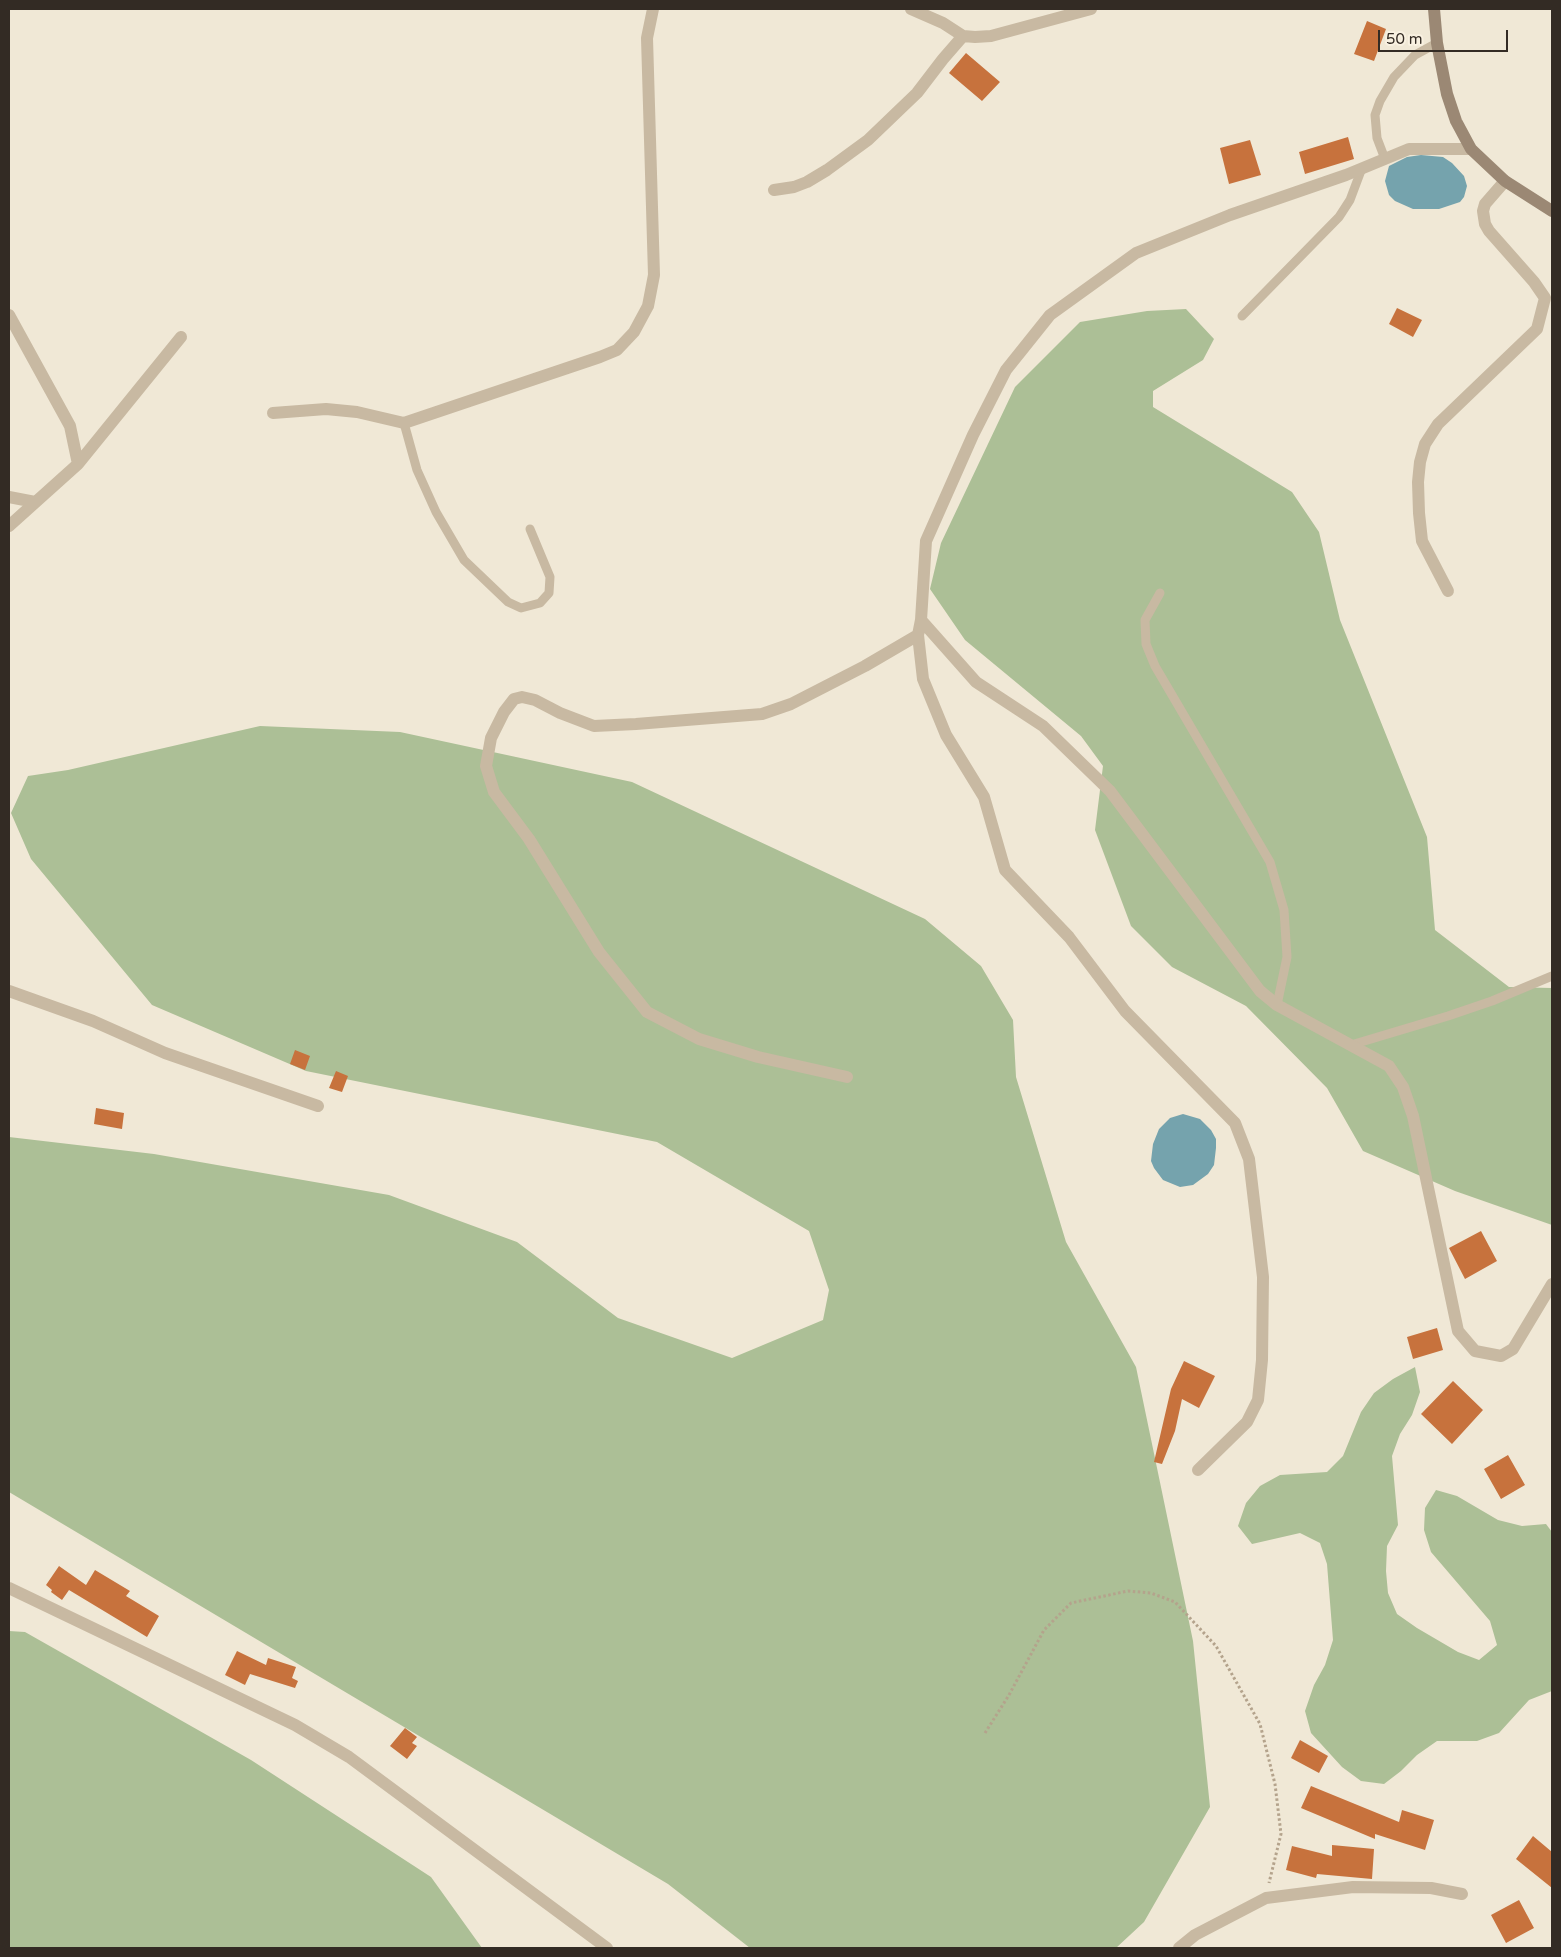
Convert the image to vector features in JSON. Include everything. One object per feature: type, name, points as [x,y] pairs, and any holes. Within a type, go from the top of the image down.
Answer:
[{"type":"street","points":[[272,413],[326,409],[357,412],[404,423],[600,357],[617,350],[634,332],[648,306],[654,275],[647,38],[653,9]]},
{"type":"street","points":[[911,9],[943,23],[963,36],[975,37],[991,36],[1091,9]]},
{"type":"street","points":[[1434,9],[1437,43],[1447,94],[1456,121],[1471,149],[1505,181],[1552,211]]},
{"type":"street","points":[[774,190],[794,187],[807,182],[868,140],[917,93],[942,58],[963,36]]},
{"type":"street","points":[[1198,1470],[1248,1422],[1258,1400],[1262,1360],[1263,1277],[1249,1159],[1235,1123],[1125,1011],[1069,937],[1005,870],[984,797],[946,736],[923,679],[918,635],[921,620],[926,541],[973,435],[1006,370],[1050,315],[1136,253],[1230,215],[1362,168],[1409,149],[1471,149]]},
{"type":"street","points":[[1448,591],[1422,541],[1418,482],[1425,444],[1438,424],[1537,329],[1549,302],[1484,224],[1483,211],[1485,204],[1505,181]]},
{"type":"street","points":[[9,315],[70,426],[78,464]]},
{"type":"street","points":[[9,526],[78,464],[181,338]]},
{"type":"street","points":[[9,497],[35,502]]},
{"type":"street","points":[[921,620],[976,682],[1043,726],[1110,791],[1260,991],[1278,1005],[1389,1066],[1403,1087],[1413,1116],[1458,1331],[1475,1351],[1501,1356],[1513,1349],[1552,1284]]},
{"type":"street","points":[[847,1077],[758,1057],[700,1039],[647,1012],[599,952],[530,839],[494,792],[486,766],[491,738],[504,712],[514,699],[522,697],[535,700],[560,713],[594,726],[762,714],[791,704],[865,666],[918,635]]},
{"type":"street","points":[[9,991],[93,1021],[165,1053],[318,1106]]},
{"type":"street","points":[[9,1588],[188,1672],[295,1725],[349,1757],[606,1948]]},
{"type":"street","points":[[1179,1948],[1195,1935],[1266,1898],[1354,1887],[1431,1888],[1462,1894]]},
{"type":"lane","points":[[1385,159],[1377,138],[1375,115],[1380,101],[1394,77],[1415,55],[1437,43]]},
{"type":"lane","points":[[1242,316],[1320,239],[1339,217],[1350,200],[1362,168]]},
{"type":"lane","points":[[404,423],[417,470],[436,512],[464,560],[508,602],[520,608],[540,603],[549,592],[550,577],[530,529]]},
{"type":"lane","points":[[1160,593],[1145,620],[1146,644],[1155,666],[1270,862],[1284,910],[1287,957],[1278,1005]]},
{"type":"lane","points":[[1351,1045],[1474,1007],[1552,976]]},
{"type":"path","points":[[985,1733],[1009,1695],[1044,1630],[1071,1603],[1128,1592],[1151,1593],[1175,1602],[1216,1646],[1260,1724],[1275,1784],[1281,1834],[1266,1898]]},
{"type":"green space","points":[[1186,309],[1214,339],[1203,360],[1153,391],[1153,407],[1292,492],[1319,532],[1340,620],[1427,837],[1435,930],[1509,987],[1552,988],[1552,1225],[1455,1191],[1363,1151],[1327,1088],[1246,1006],[1172,967],[1131,926],[1095,830],[1103,766],[1081,736],[965,640],[930,589],[941,543],[1015,387],[1080,322],[1147,311]]},
{"type":"green space","points":[[260,726],[400,732],[632,782],[925,919],[981,966],[1013,1020],[1016,1077],[1066,1242],[1136,1367],[1193,1641],[1210,1807],[1144,1922],[1116,1948],[750,1948],[668,1884],[9,1492],[9,1137],[154,1154],[389,1195],[517,1242],[618,1318],[732,1358],[823,1320],[829,1290],[809,1231],[657,1142],[306,1071],[152,1005],[31,859],[11,813],[28,776],[68,770]]},
{"type":"green space","points":[[1415,1367],[1420,1392],[1412,1415],[1400,1434],[1392,1456],[1398,1525],[1387,1546],[1386,1571],[1388,1593],[1397,1614],[1458,1652],[1479,1660],[1497,1645],[1490,1621],[1431,1552],[1424,1530],[1425,1508],[1436,1490],[1457,1496],[1498,1520],[1522,1526],[1546,1524],[1552,1532],[1552,1691],[1529,1700],[1499,1733],[1477,1741],[1437,1741],[1417,1755],[1384,1784],[1361,1781],[1342,1767],[1311,1733],[1305,1711],[1314,1685],[1325,1665],[1333,1640],[1327,1564],[1320,1543],[1300,1533],[1252,1544],[1238,1526],[1246,1503],[1260,1486],[1280,1475],[1327,1472],[1343,1456],[1361,1412],[1374,1393],[1393,1379]]},
{"type":"green space","points":[[9,1631],[25,1632],[251,1760],[431,1877],[482,1948],[9,1948]]},
{"type":"water","points":[[1421,155],[1443,157],[1452,163],[1464,176],[1467,186],[1464,197],[1460,202],[1439,209],[1413,209],[1395,201],[1389,195],[1385,181],[1389,166],[1407,157]]},
{"type":"water","points":[[1183,1114],[1200,1119],[1211,1130],[1216,1139],[1216,1148],[1214,1165],[1208,1174],[1193,1185],[1180,1187],[1163,1180],[1151,1161],[1153,1144],[1159,1129],[1170,1118]]},
{"type":"building","points":[[1367,21],[1386,29],[1374,61],[1354,54]]},
{"type":"building","points":[[966,53],[1000,82],[982,101],[949,73]]},
{"type":"building","points":[[1348,137],[1354,159],[1305,174],[1299,152]]},
{"type":"building","points":[[1250,140],[1261,175],[1229,184],[1220,148]]},
{"type":"building","points":[[1397,308],[1422,320],[1413,337],[1389,324]]},
{"type":"building","points":[[295,1050],[310,1056],[305,1070],[290,1064]]},
{"type":"building","points":[[336,1071],[348,1076],[342,1092],[329,1088]]},
{"type":"building","points":[[96,1108],[124,1113],[122,1129],[94,1124]]},
{"type":"building","points":[[1481,1231],[1497,1261],[1465,1279],[1449,1248]]},
{"type":"building","points":[[1437,1328],[1443,1350],[1413,1359],[1407,1337]]},
{"type":"building","points":[[1184,1361],[1215,1376],[1199,1408],[1182,1399],[1175,1431],[1162,1464],[1154,1462],[1171,1389]]},
{"type":"building","points":[[1453,1381],[1483,1410],[1452,1444],[1421,1414]]},
{"type":"building","points":[[1508,1455],[1525,1485],[1501,1499],[1484,1469]]},
{"type":"building","points":[[59,1566],[86,1585],[95,1570],[130,1591],[126,1596],[159,1616],[147,1637],[69,1590],[62,1600],[51,1592],[52,1590],[46,1585]]},
{"type":"building","points":[[237,1651],[266,1665],[268,1658],[296,1667],[292,1678],[298,1681],[295,1688],[250,1674],[245,1685],[225,1675]]},
{"type":"building","points":[[405,1728],[417,1737],[412,1743],[417,1746],[407,1759],[390,1746]]},
{"type":"building","points":[[1300,1740],[1328,1756],[1319,1773],[1291,1758]]},
{"type":"building","points":[[1311,1786],[1399,1822],[1402,1810],[1434,1820],[1425,1850],[1375,1834],[1375,1839],[1301,1808]]},
{"type":"building","points":[[1533,1836],[1552,1852],[1552,1888],[1516,1859]]},
{"type":"building","points":[[1332,1845],[1374,1849],[1372,1879],[1317,1874],[1316,1878],[1286,1870],[1292,1846],[1332,1856]]},
{"type":"building","points":[[1519,1900],[1534,1928],[1506,1943],[1491,1915]]}]
